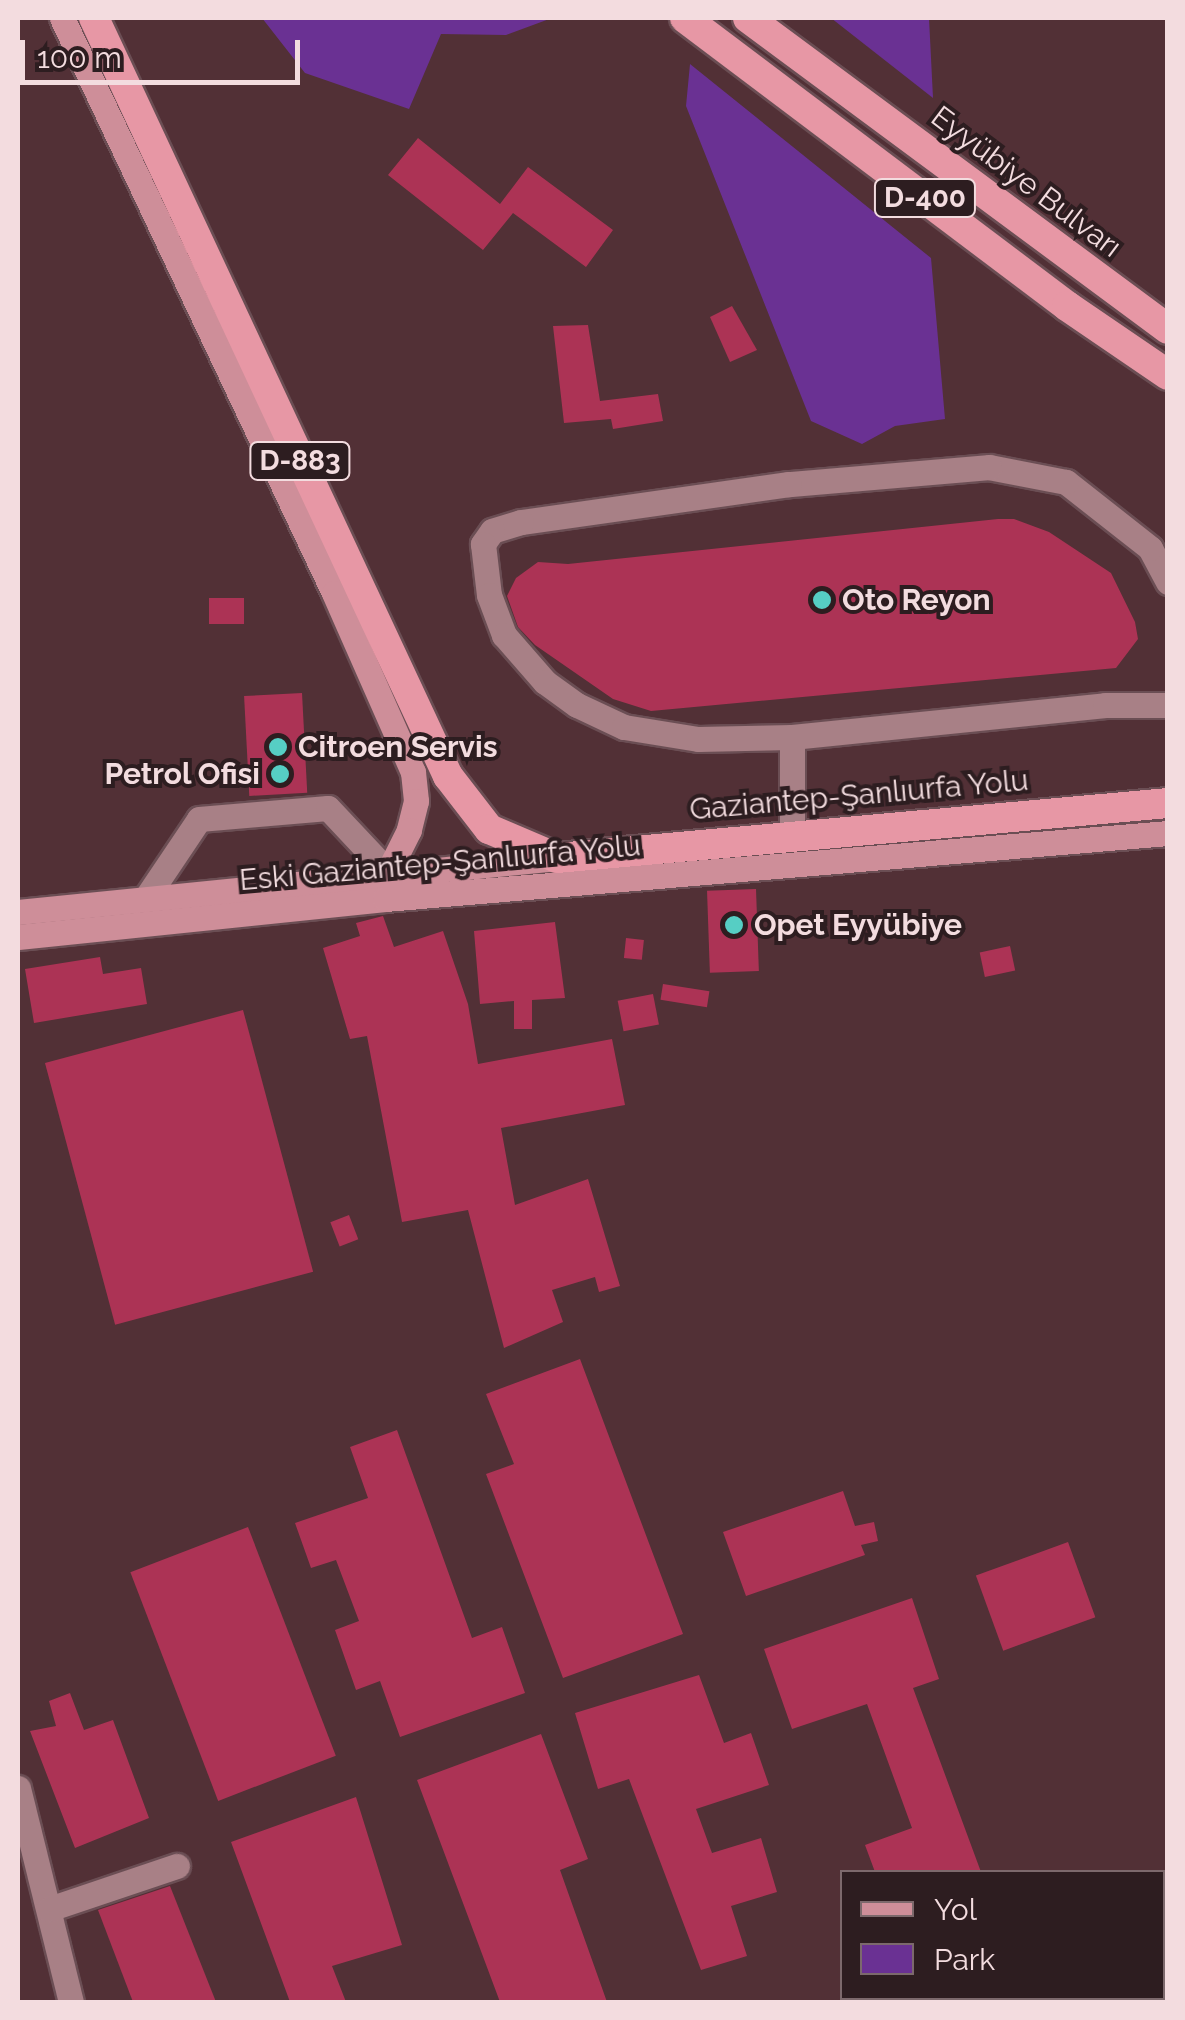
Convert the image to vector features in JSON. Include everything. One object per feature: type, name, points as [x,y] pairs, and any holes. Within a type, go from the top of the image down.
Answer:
[{"type":"highway","name":"D-883","points":[[94,18],[448,776],[488,829],[558,858]]},
{"type":"highway","name":"D-400","points":[[686,18],[1067,306],[1168,374]]},
{"type":"highway","name":"Eyyübiye Bulvarı","points":[[748,18],[1168,328]]},
{"type":"highway","name":"Gaziantep-Şanlıurfa Yolu","points":[[558,858],[1166,810]]},
{"type":"main road","points":[[62,18],[342,609],[413,772],[416,801],[409,830],[388,872]]},
{"type":"main road","name":"Eski Gaziantep-Şanlıurfa Yolu","points":[[18,937],[366,901],[1123,836],[1166,810]]},
{"type":"main road","points":[[1123,836],[1168,842]]},
{"type":"main road","name":"Eski Gaziantep-Şanlıurfa Yolu","points":[[18,912],[558,858]]},
{"type":"street","points":[[1168,582],[1150,548],[1066,482],[988,467],[789,484],[521,522],[492,532],[483,544],[490,595],[504,635],[545,682],[578,705],[624,727],[698,739],[792,737],[1104,704],[1168,705]]},
{"type":"street","points":[[792,737],[792,837]]},
{"type":"street","points":[[146,898],[198,818],[328,808],[388,872]]},
{"type":"street","points":[[18,1788],[71,2002]]},
{"type":"street","points":[[49,1910],[178,1866]]},
{"type":"green space","points":[[262,18],[552,18],[506,35],[441,34],[409,109],[305,73]]},
{"type":"green space","points":[[831,18],[929,18],[933,98]]},
{"type":"green space","points":[[690,64],[931,258],[945,419],[895,426],[862,444],[811,421],[686,106]]},
{"type":"building","points":[[418,138],[500,204],[528,167],[613,230],[586,267],[513,213],[483,250],[388,175]]},
{"type":"building","points":[[732,306],[757,350],[730,362],[710,317]]},
{"type":"building","points":[[588,325],[600,401],[658,394],[663,421],[613,429],[611,419],[564,423],[553,326]]},
{"type":"building","points":[[1014,519],[1049,532],[1111,573],[1135,622],[1138,639],[1116,668],[651,711],[613,699],[535,645],[518,627],[507,596],[516,578],[538,562],[568,564]]},
{"type":"building","points":[[209,598],[244,598],[244,624],[209,624]]},
{"type":"building","name":"Citroen Servis","points":[[302,693],[307,793],[249,796],[244,696]]},
{"type":"building","points":[[756,889],[759,971],[710,973],[707,891]]},
{"type":"building","points":[[383,916],[394,947],[443,931],[468,1004],[478,1064],[612,1039],[625,1105],[501,1128],[515,1205],[588,1179],[620,1286],[599,1292],[595,1277],[552,1290],[563,1322],[504,1348],[468,1210],[402,1222],[367,1036],[350,1039],[323,948],[360,936],[356,923]]},
{"type":"building","points":[[555,922],[565,998],[532,1000],[532,1029],[514,1029],[514,1001],[480,1004],[474,931]]},
{"type":"building","points":[[626,938],[644,940],[642,960],[624,958]]},
{"type":"building","points":[[1010,946],[1015,970],[985,977],[980,952]]},
{"type":"building","points":[[100,957],[103,974],[141,968],[147,1004],[34,1023],[25,969]]},
{"type":"building","points":[[663,984],[709,991],[707,1007],[660,1000]]},
{"type":"building","points":[[653,994],[659,1024],[624,1031],[618,1001]]},
{"type":"building","points":[[243,1010],[313,1272],[115,1325],[45,1063]]},
{"type":"building","points":[[349,1215],[358,1239],[340,1246],[330,1222]]},
{"type":"building","points":[[580,1359],[683,1634],[563,1678],[486,1474],[514,1464],[486,1394]]},
{"type":"building","points":[[397,1430],[472,1638],[502,1627],[525,1693],[400,1737],[380,1681],[356,1690],[335,1630],[359,1621],[336,1560],[311,1568],[295,1523],[368,1498],[350,1447]]},
{"type":"building","points":[[843,1491],[855,1526],[874,1522],[878,1541],[861,1545],[865,1555],[746,1596],[723,1532]]},
{"type":"building","points":[[248,1527],[336,1756],[218,1801],[130,1572]]},
{"type":"building","points":[[1068,1542],[1095,1617],[1003,1651],[976,1576]]},
{"type":"building","points":[[912,1598],[939,1679],[913,1688],[980,1870],[874,1870],[865,1845],[912,1828],[867,1704],[792,1729],[764,1649]]},
{"type":"building","points":[[699,1675],[724,1743],[751,1733],[769,1785],[696,1809],[712,1853],[761,1838],[777,1892],[731,1906],[747,1956],[701,1970],[629,1779],[598,1789],[575,1713]]},
{"type":"building","points":[[70,1693],[84,1730],[113,1720],[149,1818],[75,1848],[30,1731],[56,1726],[49,1701]]},
{"type":"building","points":[[541,1734],[588,1859],[560,1870],[607,2002],[500,2002],[417,1780]]},
{"type":"building","points":[[356,1797],[402,1945],[332,1966],[346,2002],[290,2002],[231,1842]]},
{"type":"building","points":[[170,1886],[216,2002],[133,2002],[98,1910]]},
{"type":"place","name":"Oto Reyon","points":[[822,600]]},
{"type":"place","name":"Citroen Servis","points":[[278,747]]},
{"type":"place","name":"Petrol Ofisi","points":[[280,774]]},
{"type":"place","name":"Opet Eyyübiye","points":[[734,925]]}]
